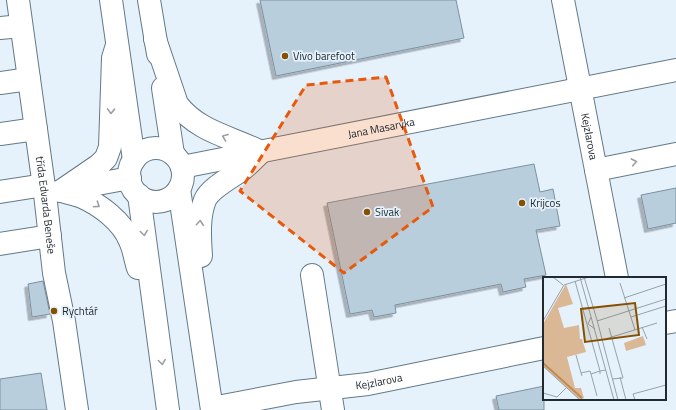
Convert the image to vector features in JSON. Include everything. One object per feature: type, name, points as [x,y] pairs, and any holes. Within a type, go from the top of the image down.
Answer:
[{"type":"street","name":"třída Edvarda Beneše","points":[[18,0],[36,129],[50,190],[50,236],[54,273],[64,321],[77,410]]},
{"type":"street","points":[[111,0],[134,178],[157,325],[168,410]]},
{"type":"street","points":[[149,0],[178,161],[183,179],[179,189],[169,198],[162,201],[146,199],[134,178],[143,151],[151,148],[168,150],[178,161]]},
{"type":"street","points":[[563,0],[580,89]]},
{"type":"street","points":[[0,28],[21,26]]},
{"type":"street","points":[[155,39],[177,104],[182,111],[198,125],[248,145],[261,152],[244,168],[218,186],[205,199],[200,217],[201,267],[198,318]]},
{"type":"street","points":[[50,190],[100,165],[106,158],[110,147],[113,58],[117,45]]},
{"type":"street","name":"Jana Masaryka","points":[[178,161],[261,152],[676,70]]},
{"type":"street","points":[[0,82],[29,79]]},
{"type":"street","name":"Kejzlarova","points":[[580,89],[617,277]]},
{"type":"street","points":[[0,134],[36,129]]},
{"type":"street","points":[[596,170],[676,154]]},
{"type":"street","points":[[0,192],[50,190],[134,178]]},
{"type":"street","points":[[179,189],[212,409]]},
{"type":"street","points":[[50,190],[80,196],[94,203],[109,214],[121,226],[130,240],[149,306],[157,325]]},
{"type":"street","points":[[0,244],[50,236]]},
{"type":"street","points":[[312,276],[334,410]]},
{"type":"street","points":[[666,324],[676,321]]},
{"type":"street","name":"Kejzlarova","points":[[212,409],[296,392],[368,384],[543,348]]},
{"type":"highlighted area","points":[[386,77],[433,207],[344,273],[240,191],[306,85]]},
{"type":"building","points":[[260,0],[456,0],[464,38],[276,76]]},
{"type":"building","points":[[534,164],[540,192],[553,189],[560,226],[536,230],[546,275],[524,279],[526,287],[503,292],[501,284],[395,305],[396,313],[374,317],[372,310],[350,314],[327,203]]},
{"type":"building","points":[[676,188],[676,223],[648,229],[641,195]]},
{"type":"building","points":[[43,281],[50,314],[32,317],[28,284]]},
{"type":"building","points":[[41,373],[47,410],[0,410],[0,379]]},
{"type":"building","points":[[543,386],[544,410],[499,410],[496,396]]},
{"type":"place","name":"Vivo barefoot","points":[[285,56]]},
{"type":"place","name":"Krijcos","points":[[522,203]]},
{"type":"place","name":"Sivak","points":[[367,212]]},
{"type":"place","name":"Rychtář","points":[[54,311]]}]
